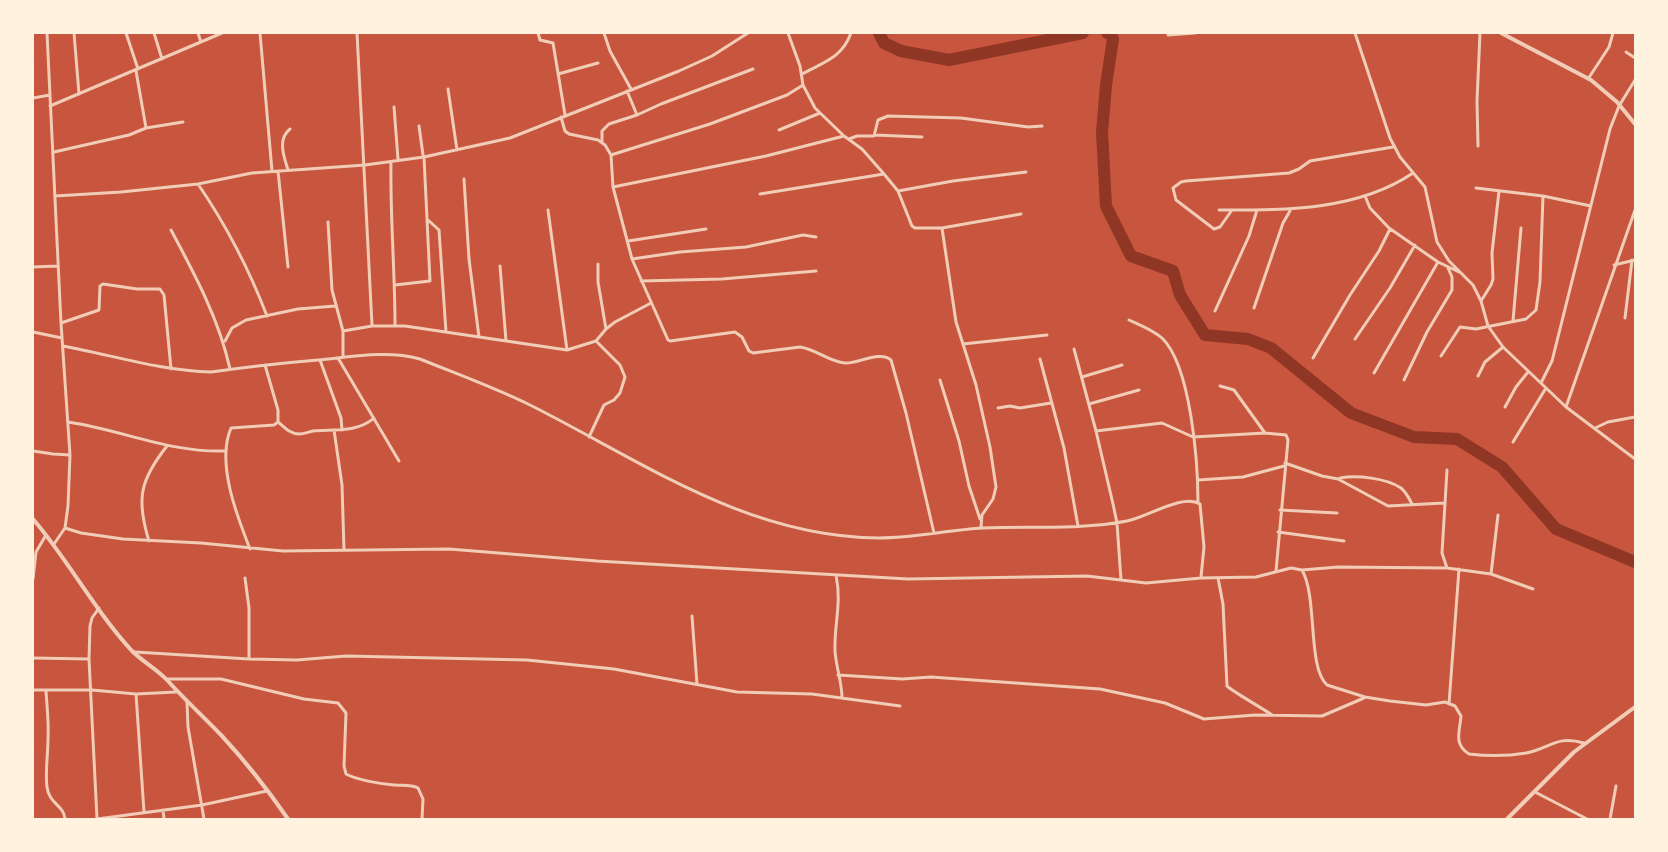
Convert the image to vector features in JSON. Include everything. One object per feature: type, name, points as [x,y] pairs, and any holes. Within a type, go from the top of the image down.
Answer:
[{"type":"street","points":[[47,33],[61,323],[70,455],[69,499],[65,528],[54,544]]},
{"type":"street","points":[[74,33],[79,94]]},
{"type":"street","points":[[126,33],[137,70],[146,128]]},
{"type":"street","points":[[154,33],[162,59]]},
{"type":"street","points":[[198,33],[201,42]]},
{"type":"street","points":[[50,106],[222,33]]},
{"type":"street","points":[[260,33],[272,171]]},
{"type":"street","points":[[357,33],[372,326]]},
{"type":"street","points":[[538,33],[540,40],[553,43],[566,131],[569,134],[602,142],[611,155],[613,187],[632,259],[666,337],[670,341],[735,332],[742,337],[749,351],[753,353],[800,346],[834,361],[847,364],[881,356],[888,357],[891,360],[906,413],[934,533]]},
{"type":"street","points":[[604,33],[629,90],[637,116]]},
{"type":"street","points":[[56,196],[198,184],[252,173],[391,162],[510,138],[679,71],[712,56],[748,33]]},
{"type":"street","points":[[788,33],[803,85],[820,113],[844,136],[862,149],[884,174],[898,192],[912,226],[942,228],[1022,214]]},
{"type":"street","points":[[801,74],[838,56],[848,43],[851,33]]},
{"type":"street","points":[[1168,35],[1195,33]]},
{"type":"street","points":[[1355,33],[1394,146],[1428,194],[1437,242],[1449,261],[1473,285],[1481,301],[1488,326],[1503,346],[1528,372],[1566,407],[1635,459]]},
{"type":"street","points":[[1478,146],[1480,33]]},
{"type":"street","points":[[1501,33],[1588,79],[1607,93],[1635,124]]},
{"type":"street","points":[[1588,79],[1609,47],[1613,33]]},
{"type":"street","points":[[1626,52],[1635,58]]},
{"type":"street","points":[[558,74],[598,63]]},
{"type":"street","points":[[602,142],[602,131],[609,124],[637,116],[753,69]]},
{"type":"street","points":[[1540,383],[1552,361],[1610,129],[1619,106],[1635,80]]},
{"type":"street","points":[[611,155],[710,124],[787,95],[803,85]]},
{"type":"street","points":[[448,89],[457,150]]},
{"type":"street","points":[[33,98],[50,95]]},
{"type":"street","points":[[394,107],[398,159]]},
{"type":"street","points":[[778,130],[820,113]]},
{"type":"street","points":[[875,135],[878,120],[888,116],[961,118],[1028,127],[1042,126]]},
{"type":"street","points":[[53,152],[129,135],[146,128],[183,122]]},
{"type":"street","points":[[395,285],[430,281],[428,220],[419,126]]},
{"type":"street","points":[[288,170],[282,145],[286,132],[290,129]]},
{"type":"street","points":[[849,139],[875,135],[922,137]]},
{"type":"street","points":[[613,187],[766,156],[844,136]]},
{"type":"street","points":[[1232,210],[1220,227],[1214,229],[1176,200],[1173,188],[1186,181],[1289,173],[1310,161],[1394,146]]},
{"type":"street","points":[[391,162],[390,210],[395,326]]},
{"type":"street","points":[[278,171],[288,267]]},
{"type":"street","points":[[898,192],[953,181],[1026,172]]},
{"type":"street","points":[[1219,210],[1291,210],[1365,196],[1394,186],[1413,173]]},
{"type":"street","points":[[760,194],[884,174]]},
{"type":"street","points":[[464,179],[469,259],[479,337]]},
{"type":"street","points":[[198,184],[220,216],[240,254],[267,316]]},
{"type":"street","points":[[1476,188],[1543,196],[1591,206]]},
{"type":"street","points":[[1481,301],[1493,279],[1492,253],[1499,191]]},
{"type":"street","points":[[1365,196],[1370,208],[1390,228],[1438,262],[1462,273]]},
{"type":"street","points":[[1441,356],[1460,327],[1467,329],[1488,326],[1530,316],[1537,305],[1543,196]]},
{"type":"street","points":[[548,210],[567,350]]},
{"type":"street","points":[[1215,311],[1249,236],[1257,210]]},
{"type":"street","points":[[1254,308],[1283,223],[1291,210]]},
{"type":"street","points":[[1566,407],[1635,210]]},
{"type":"street","points":[[428,220],[439,230],[446,332]]},
{"type":"street","points":[[328,222],[332,290],[343,331],[343,357]]},
{"type":"street","points":[[628,241],[706,228]]},
{"type":"street","points":[[942,228],[956,322],[984,417],[996,487],[993,499],[980,519]]},
{"type":"street","points":[[1312,358],[1379,251],[1390,228]]},
{"type":"street","points":[[1513,321],[1521,228]]},
{"type":"street","points":[[171,230],[209,304],[224,342],[230,369]]},
{"type":"street","points":[[632,259],[680,252],[746,247],[803,235],[816,237]]},
{"type":"street","points":[[1355,339],[1390,288],[1415,245]]},
{"type":"street","points":[[1614,266],[1634,260],[1625,318]]},
{"type":"street","points":[[1374,373],[1438,262]]},
{"type":"street","points":[[598,264],[598,282],[606,329]]},
{"type":"street","points":[[33,267],[58,266]]},
{"type":"street","points":[[500,266],[506,341]]},
{"type":"street","points":[[1404,380],[1427,332],[1452,290],[1452,277],[1447,267]]},
{"type":"street","points":[[641,281],[722,279],[816,271]]},
{"type":"street","points":[[61,323],[99,310],[102,284],[137,289],[160,289],[164,295],[171,369]]},
{"type":"street","points":[[343,331],[372,326],[395,326],[567,350],[596,341],[606,329],[651,303]]},
{"type":"street","points":[[224,342],[239,322],[298,309],[335,306]]},
{"type":"street","points":[[1129,320],[1161,337],[1178,363],[1193,437],[1198,503],[1201,507],[1203,529],[1201,578]]},
{"type":"street","points":[[33,332],[62,338]]},
{"type":"street","points":[[963,344],[1047,335]]},
{"type":"street","points":[[589,437],[604,405],[617,398],[625,377],[620,365],[596,341]]},
{"type":"street","points":[[63,346],[171,369],[211,372],[343,357],[393,354],[420,359],[531,405],[683,487],[741,512],[787,527],[864,538],[889,538],[981,528],[1117,523],[1141,518],[1183,501],[1198,503]]},
{"type":"street","points":[[1478,376],[1485,362],[1503,346]]},
{"type":"street","points":[[1074,349],[1117,523],[1121,580]]},
{"type":"street","points":[[338,358],[354,381],[399,461]]},
{"type":"street","points":[[1040,359],[1064,448],[1078,526]]},
{"type":"street","points":[[320,360],[339,411],[342,430]]},
{"type":"street","points":[[265,365],[278,410],[279,422],[291,432],[296,434],[342,430],[365,424],[374,418]]},
{"type":"street","points":[[1082,377],[1122,365]]},
{"type":"street","points":[[1505,407],[1528,372]]},
{"type":"street","points":[[940,380],[959,441],[981,528]]},
{"type":"street","points":[[1220,386],[1234,390],[1265,433]]},
{"type":"street","points":[[1513,442],[1546,388]]},
{"type":"street","points":[[1089,404],[1139,390]]},
{"type":"street","points":[[998,408],[1010,406],[1020,408],[1052,403]]},
{"type":"street","points":[[1595,428],[1608,422],[1635,417]]},
{"type":"street","points":[[68,422],[90,425],[166,446],[204,452],[226,451]]},
{"type":"street","points":[[250,549],[236,514],[226,451],[231,428],[274,425],[279,422]]},
{"type":"street","points":[[1096,431],[1162,423],[1193,437],[1265,433],[1286,435],[1288,440],[1275,573]]},
{"type":"street","points":[[334,430],[342,485],[344,550]]},
{"type":"street","points":[[149,541],[142,519],[141,495],[151,466],[166,446]]},
{"type":"street","points":[[33,451],[70,455]]},
{"type":"street","points":[[1198,480],[1244,477],[1285,465],[1338,479],[1388,506],[1444,503]]},
{"type":"street","points":[[1447,470],[1442,553],[1448,568]]},
{"type":"street","points":[[1338,479],[1358,476],[1387,483],[1400,488],[1412,504]]},
{"type":"street","points":[[1280,510],[1337,513]]},
{"type":"street","points":[[1491,574],[1498,515]]},
{"type":"street","points":[[33,519],[133,652],[166,679],[176,692],[221,735],[269,791],[288,819]]},
{"type":"street","points":[[65,528],[101,537],[201,543],[250,549],[303,552],[449,549],[597,561],[908,579],[1087,576],[1146,583],[1201,578],[1256,577],[1291,568],[1302,570],[1338,567],[1448,568],[1491,574],[1533,589]]},
{"type":"street","points":[[1278,532],[1344,541]]},
{"type":"street","points":[[33,579],[38,548],[46,535]]},
{"type":"street","points":[[33,544],[38,548]]},
{"type":"street","points":[[1449,704],[1459,569]]},
{"type":"street","points":[[1302,570],[1309,593],[1317,663],[1323,681],[1332,688],[1365,697],[1426,705],[1445,702],[1455,706],[1460,712],[1459,743],[1469,754],[1526,753],[1561,740],[1584,743]]},
{"type":"street","points":[[836,574],[840,594],[835,634],[842,698]]},
{"type":"street","points":[[244,578],[249,608],[249,659]]},
{"type":"street","points":[[1218,578],[1223,604],[1227,686],[1230,691],[1243,696],[1272,715]]},
{"type":"street","points":[[99,608],[90,626],[89,659],[97,819],[202,805],[269,791]]},
{"type":"street","points":[[692,615],[697,684]]},
{"type":"street","points":[[133,652],[297,660],[346,656],[527,660],[614,669],[737,692],[812,694],[900,706]]},
{"type":"street","points":[[33,658],[89,659]]},
{"type":"street","points":[[838,675],[902,679],[931,677],[1100,689],[1166,703],[1204,719],[1272,715],[1322,716],[1365,697]]},
{"type":"street","points":[[166,679],[221,679],[304,699],[338,703],[346,713],[344,766],[346,774],[418,788],[423,799],[422,819]]},
{"type":"street","points":[[33,690],[92,690],[136,694],[176,692]]},
{"type":"street","points":[[46,691],[47,788],[50,798],[61,809],[65,819]]},
{"type":"street","points":[[136,694],[144,812]]},
{"type":"street","points":[[187,702],[188,727],[204,819]]},
{"type":"street","points":[[1507,819],[1584,743],[1635,707]]},
{"type":"street","points":[[1610,819],[1616,786]]},
{"type":"street","points":[[1535,792],[1587,819]]},
{"type":"street","points":[[163,810],[164,819]]},
{"type":"waterway","points":[[879,33],[884,43],[901,51],[949,60],[1083,33]]},
{"type":"waterway","points":[[1107,33],[1110,33],[1113,39],[1102,132],[1106,206],[1131,256],[1173,271],[1180,295],[1205,335],[1248,339],[1271,348],[1351,413],[1414,437],[1457,439],[1502,467],[1556,529],[1635,562]]}]
